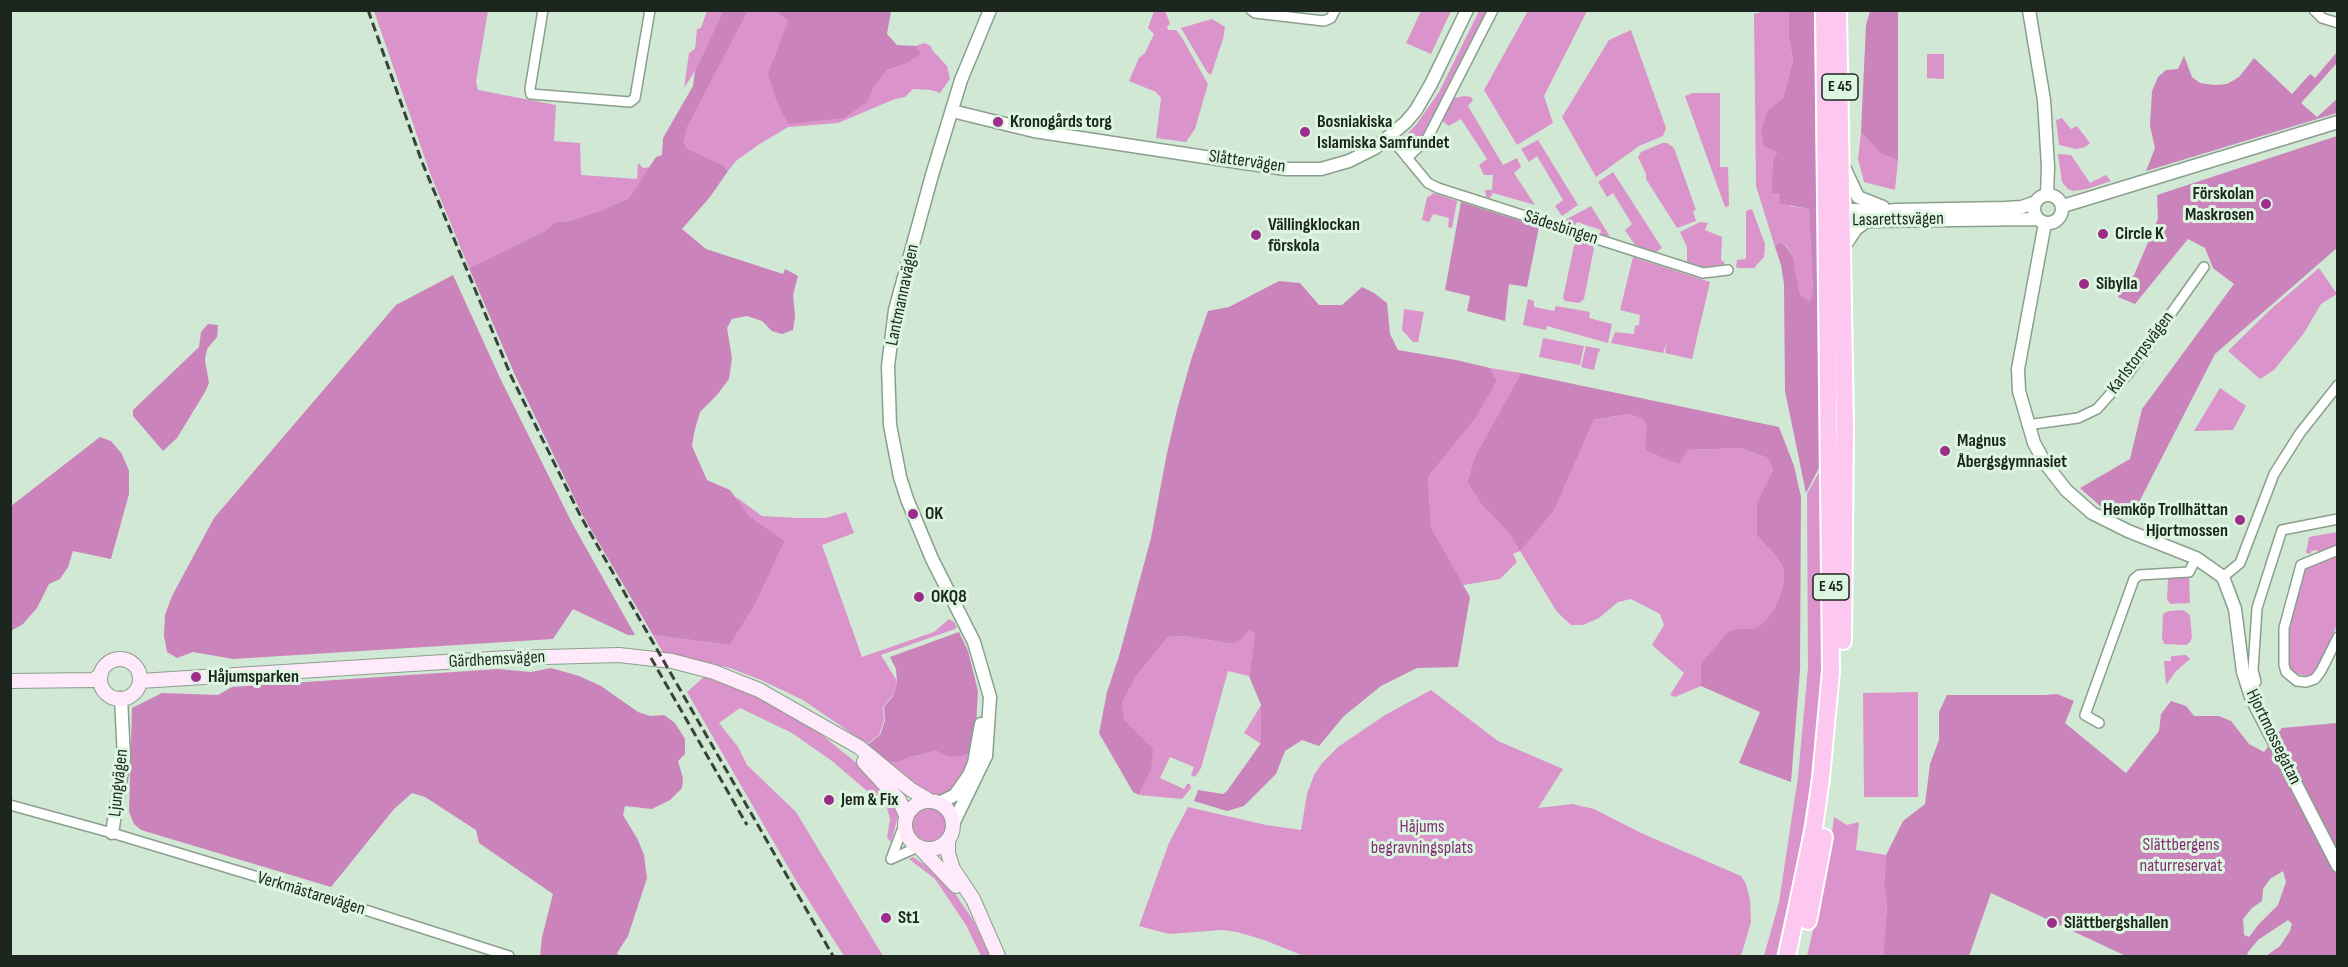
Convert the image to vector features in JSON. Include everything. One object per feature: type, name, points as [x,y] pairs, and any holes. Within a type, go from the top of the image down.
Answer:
[{"type":"highway","name":"E 45","points":[[1787,957],[1814,827],[1831,671],[1837,215],[1824,10]]},
{"type":"highway","name":"E 45","points":[[1799,957],[1826,827],[1842,671],[1843,248],[1837,215],[1842,163],[1838,10]]},
{"type":"main road","name":"Gärdhemsvägen","points":[[140,681],[508,658],[620,655],[672,661],[714,672],[759,690],[859,747],[910,789],[935,802]]},
{"type":"main road","points":[[10,681],[94,680],[108,663],[117,659],[126,660],[137,668],[140,681],[134,693],[121,698],[112,697],[101,683],[101,674]]},
{"type":"main road","name":"Gärdhemsvägen","points":[[837,735],[899,800],[905,820]]},
{"type":"main road","points":[[980,916],[949,878],[908,838],[905,820],[919,803],[935,802],[949,812],[953,824],[948,840],[950,862],[969,893],[980,916],[998,957]]},
{"type":"main road","points":[[920,848],[936,849],[948,840]]},
{"type":"street","points":[[543,10],[531,94],[633,101],[650,10]]},
{"type":"street","name":"Lantmannavägen","points":[[953,824],[986,756],[990,697],[974,642],[928,551],[907,499],[893,446],[888,366],[895,310],[952,111],[965,68],[990,10]]},
{"type":"street","points":[[1251,10],[1255,13],[1273,12],[1324,21],[1330,18],[1335,10]]},
{"type":"street","name":"Slåttervägen","points":[[952,111],[1034,130],[1286,169],[1321,169],[1339,165],[1375,148],[1390,137],[1416,110],[1467,10]]},
{"type":"street","points":[[1407,158],[1420,148],[1431,132],[1493,10]]},
{"type":"street","points":[[2029,10],[2044,100],[2048,167],[2047,195]]},
{"type":"street","points":[[2314,10],[2322,18],[2337,23]]},
{"type":"street","points":[[2062,206],[2337,122]]},
{"type":"street","name":"Sädesbingen","points":[[1390,137],[1428,183],[1438,188],[1703,273],[1728,270]]},
{"type":"street","points":[[1842,163],[1858,197],[1870,204],[1896,210]]},
{"type":"street","points":[[2041,221],[2057,221],[2061,216],[2062,206],[2058,199],[2047,195],[2040,197],[2036,202],[2034,212],[2041,221],[2018,369],[2019,391],[2027,424],[2045,463],[2066,490],[2092,513],[2128,531],[2196,558],[2223,577],[2240,563],[2274,474],[2300,433],[2337,385]]},
{"type":"street","name":"Lasarettsvägen","points":[[1837,215],[1896,210],[2022,207],[2036,202]]},
{"type":"street","name":"Lasarettsvägen","points":[[1837,215],[1867,221],[2041,221]]},
{"type":"street","points":[[1843,248],[1856,229],[1867,221]]},
{"type":"street","name":"Karlstorpsvägen","points":[[2027,424],[2078,418],[2097,409],[2128,374],[2204,267]]},
{"type":"street","points":[[2256,682],[2253,670],[2257,608],[2282,530],[2337,519]]},
{"type":"street","points":[[2337,550],[2301,565],[2284,628],[2286,672],[2297,681],[2306,682],[2315,679],[2337,637]]},
{"type":"street","points":[[2099,723],[2085,715],[2134,579],[2139,575],[2190,572],[2196,558]]},
{"type":"street","name":"Hjortmossegatan","points":[[2223,577],[2235,609],[2242,672],[2251,698],[2329,845],[2337,866]]},
{"type":"street","name":"Lantmannavägen","points":[[935,802],[955,795],[972,769],[980,736],[985,682]]},
{"type":"street","name":"Ljungvägen","points":[[10,805],[112,833],[124,758],[121,698]]},
{"type":"street","points":[[905,820],[891,859],[920,848]]},
{"type":"street","name":"Verkmästarevägen","points":[[112,833],[451,936],[508,957]]},
{"type":"green space","points":[[374,11],[488,11],[476,81],[478,90],[556,105],[554,141],[580,143],[581,175],[637,179],[638,163],[643,168],[650,167],[629,198],[569,221],[555,222],[545,231],[469,268],[430,173]]},
{"type":"green space","points":[[707,11],[723,11],[695,71],[684,88],[689,53],[695,49],[697,29],[701,28]]},
{"type":"green space","points":[[723,11],[748,11],[687,128],[684,143],[688,149],[723,165],[728,171],[710,197],[682,229],[706,249],[783,274],[785,269],[798,276],[793,295],[795,316],[793,330],[782,334],[772,331],[762,321],[747,316],[732,319],[727,328],[732,358],[729,379],[700,412],[694,433],[692,446],[707,480],[730,490],[748,515],[785,541],[754,607],[730,645],[653,635],[583,516],[515,375],[469,268],[545,231],[555,222],[569,221],[629,198],[656,157],[662,155],[663,138],[693,86],[695,71]]},
{"type":"green space","points":[[748,11],[774,11],[788,21],[781,44],[867,102],[872,88],[887,70],[908,63],[921,54],[916,46],[924,43],[931,46],[947,66],[950,79],[940,93],[913,89],[905,97],[838,123],[788,127],[736,161],[728,171],[723,165],[688,149],[684,143],[687,128]]},
{"type":"green space","points":[[774,11],[891,11],[887,34],[897,45],[916,46],[921,54],[908,63],[887,70],[873,88],[867,102],[844,118],[788,124],[775,97],[768,74],[788,21]]},
{"type":"green space","points":[[1154,11],[1166,13],[1170,24],[1167,26],[1168,30],[1176,30],[1181,36],[1208,84],[1195,129],[1186,142],[1156,138],[1161,98],[1156,92],[1129,81],[1139,58],[1145,53],[1154,34],[1148,28]]},
{"type":"green space","points":[[1421,11],[1451,11],[1431,54],[1406,43]]},
{"type":"green space","points":[[1479,11],[1489,11],[1416,147],[1406,148],[1402,143],[1403,138],[1416,125],[1439,92]]},
{"type":"green space","points":[[1528,11],[1587,11],[1544,96],[1553,123],[1517,145],[1484,90]]},
{"type":"green space","points":[[1765,11],[1789,11],[1789,39],[1793,60],[1783,98],[1768,110],[1777,152],[1773,161],[1771,192],[1780,193],[1790,206],[1809,209],[1813,291],[1810,303],[1800,294],[1793,257],[1787,246],[1780,242],[1775,247],[1756,186],[1754,14]]},
{"type":"green space","points":[[1789,11],[1814,11],[1820,466],[1806,493],[1785,391],[1784,284],[1775,247],[1780,242],[1786,246],[1793,257],[1800,294],[1810,302],[1813,291],[1809,209],[1779,203],[1780,193],[1771,193],[1773,161],[1777,152],[1764,146],[1761,131],[1768,110],[1783,98],[1793,60],[1789,39]]},
{"type":"green space","points":[[1870,11],[1898,11],[1898,160],[1881,154],[1861,132],[1866,25]]},
{"type":"green space","points":[[1212,19],[1225,27],[1211,75],[1181,28]]},
{"type":"green space","points":[[1631,30],[1666,128],[1663,136],[1639,146],[1596,177],[1562,117],[1609,40]]},
{"type":"green space","points":[[2337,52],[2337,63],[2301,103],[2317,117],[2337,99],[2337,113],[2146,171],[2155,148],[2150,126],[2152,91],[2158,77],[2166,70],[2178,69],[2184,56],[2192,77],[2200,83],[2215,85],[2227,84],[2239,77],[2254,58],[2292,94],[2310,74],[2315,78]]},
{"type":"green space","points":[[1927,54],[1944,54],[1944,79],[1927,78]]},
{"type":"green space","points":[[1693,93],[1720,93],[1720,167],[1728,167],[1729,206],[1725,207],[1685,96]]},
{"type":"green space","points":[[1464,96],[1471,97],[1473,100],[1468,106],[1503,165],[1517,158],[1521,167],[1514,173],[1535,205],[1493,193],[1490,198],[1486,197],[1485,190],[1492,190],[1493,175],[1484,175],[1479,165],[1487,159],[1461,119],[1449,126],[1441,120],[1450,102]]},
{"type":"green space","points":[[2062,118],[2071,129],[2077,126],[2090,143],[2076,149],[2059,145],[2056,120]]},
{"type":"green space","points":[[1861,132],[1881,154],[1898,160],[1895,190],[1864,182],[1858,159]]},
{"type":"green space","points":[[2337,136],[2337,248],[2215,354],[2135,510],[2116,504],[2108,513],[2080,488],[2130,459],[2142,409],[2234,284],[2213,268],[2205,248],[2188,239],[2135,304],[2118,297],[2134,275],[2158,219],[2157,195]]},
{"type":"green space","points":[[1538,140],[1578,205],[1562,216],[1555,206],[1563,200],[1537,156],[1529,162],[1521,149]]},
{"type":"green space","points":[[1667,143],[1674,148],[1696,210],[1693,211],[1696,221],[1677,228],[1646,179],[1638,157],[1641,152]]},
{"type":"green space","points":[[2058,154],[2071,155],[2090,183],[2106,175],[2111,181],[2087,189],[2073,191],[2068,189],[2062,182]]},
{"type":"green space","points":[[1613,172],[1662,248],[1656,252],[1635,245],[1625,230],[1632,224],[1613,193],[1607,197],[1598,182]]},
{"type":"green space","points":[[1433,193],[1457,201],[1452,228],[1448,227],[1449,218],[1433,214],[1429,222],[1422,220],[1427,197]]},
{"type":"green space","points":[[1461,202],[1539,227],[1527,287],[1509,284],[1505,321],[1467,311],[1470,296],[1445,290]]},
{"type":"green space","points":[[1591,206],[1609,235],[1608,237],[1600,235],[1601,230],[1577,222],[1575,226],[1565,224],[1565,220]]},
{"type":"green space","points":[[1752,209],[1765,244],[1764,257],[1754,268],[1739,268],[1736,267],[1737,260],[1746,259],[1746,211]]},
{"type":"green space","points":[[1700,222],[1708,223],[1705,230],[1722,237],[1721,260],[1725,263],[1721,266],[1702,267],[1687,262],[1687,247],[1680,232]]},
{"type":"green space","points":[[1579,240],[1591,243],[1594,248],[1584,299],[1579,303],[1565,301],[1563,298],[1574,246]]},
{"type":"green space","points":[[1633,257],[1710,282],[1692,359],[1665,353],[1667,342],[1663,353],[1611,343],[1615,332],[1634,334],[1635,326],[1639,325],[1640,315],[1620,310]]},
{"type":"green space","points":[[2319,268],[2337,294],[2321,304],[2304,333],[2274,370],[2260,379],[2228,351],[2271,309]]},
{"type":"green space","points":[[453,275],[501,380],[572,523],[635,635],[628,635],[573,609],[553,639],[233,659],[193,652],[177,658],[167,652],[164,636],[165,615],[172,596],[214,518],[396,305]]},
{"type":"green space","points":[[1279,281],[1300,283],[1319,305],[1342,305],[1362,287],[1387,303],[1390,334],[1398,350],[1490,368],[1497,381],[1476,417],[1428,477],[1431,527],[1470,597],[1458,667],[1417,668],[1381,686],[1344,716],[1319,746],[1302,740],[1285,751],[1276,774],[1244,806],[1227,811],[1194,801],[1198,790],[1223,794],[1227,791],[1261,743],[1261,705],[1249,676],[1255,634],[1249,629],[1243,638],[1232,644],[1184,636],[1168,637],[1137,675],[1122,703],[1125,721],[1153,749],[1151,770],[1139,795],[1133,792],[1099,733],[1107,692],[1151,538],[1177,410],[1208,311],[1229,307]]},
{"type":"green space","points":[[1528,299],[1534,301],[1534,307],[1554,311],[1556,306],[1590,312],[1589,318],[1612,324],[1608,343],[1547,326],[1546,330],[1523,325]]},
{"type":"green space","points":[[1404,309],[1424,312],[1418,342],[1413,342],[1402,330]]},
{"type":"green space","points":[[208,324],[218,325],[217,337],[207,349],[205,360],[209,383],[177,438],[163,451],[133,416],[133,410],[199,347],[201,332]]},
{"type":"green space","points":[[1543,338],[1584,346],[1580,365],[1539,357]]},
{"type":"green space","points":[[1586,346],[1601,349],[1594,370],[1581,367]]},
{"type":"green space","points":[[1490,368],[1521,373],[1475,456],[1467,482],[1481,504],[1509,533],[1520,550],[1554,511],[1594,420],[1628,414],[1643,419],[1647,427],[1679,464],[1687,450],[1740,448],[1768,458],[1773,470],[1757,502],[1757,536],[1783,567],[1784,580],[1780,596],[1765,621],[1754,629],[1738,629],[1701,664],[1701,686],[1675,697],[1670,695],[1684,673],[1652,645],[1664,625],[1660,614],[1631,599],[1618,602],[1599,618],[1583,625],[1571,625],[1557,612],[1520,551],[1513,554],[1517,562],[1500,579],[1463,585],[1431,527],[1428,477],[1476,416],[1497,381]]},
{"type":"green space","points":[[1521,373],[1779,427],[1794,466],[1801,497],[1800,671],[1791,782],[1739,763],[1760,712],[1701,686],[1701,664],[1728,632],[1738,629],[1754,629],[1765,621],[1780,596],[1784,580],[1783,567],[1757,536],[1757,502],[1773,470],[1768,458],[1740,448],[1688,450],[1679,464],[1645,450],[1647,427],[1643,419],[1628,414],[1594,420],[1554,511],[1520,551],[1509,533],[1481,504],[1467,482],[1475,456]]},
{"type":"green space","points":[[2220,388],[2246,406],[2233,430],[2194,431]]},
{"type":"green space","points":[[100,437],[111,441],[122,454],[129,471],[129,494],[111,559],[73,551],[68,567],[60,579],[49,584],[37,608],[23,624],[11,631],[11,506]]},
{"type":"green space","points":[[1819,472],[1822,649],[1819,713],[1797,865],[1776,956],[1764,956],[1779,902],[1798,777],[1808,668],[1807,494]]},
{"type":"green space","points":[[736,497],[762,516],[826,518],[846,512],[854,533],[822,545],[862,657],[934,632],[949,619],[957,627],[881,655],[897,681],[893,695],[883,707],[884,721],[879,735],[867,744],[803,700],[761,680],[730,668],[663,653],[653,635],[730,645],[754,607],[785,541],[748,515],[741,508]]},
{"type":"green space","points":[[2337,532],[2337,546],[2319,553],[2316,550],[2311,551],[2311,554],[2306,553],[2309,537]]},
{"type":"green space","points":[[2337,555],[2337,625],[2315,674],[2306,676],[2292,672],[2288,669],[2288,629],[2304,565]]},
{"type":"green space","points":[[2189,577],[2190,603],[2171,604],[2167,600],[2168,579]]},
{"type":"green space","points":[[2183,610],[2190,615],[2192,638],[2190,642],[2186,645],[2164,644],[2163,614]]},
{"type":"green space","points":[[1249,628],[1255,634],[1249,676],[1228,671],[1201,768],[1195,777],[1191,775],[1194,767],[1170,757],[1160,778],[1184,789],[1187,784],[1190,784],[1191,788],[1182,799],[1139,795],[1151,770],[1125,721],[1122,703],[1137,675],[1168,637],[1184,636],[1232,644]]},
{"type":"green space","points":[[959,632],[968,651],[978,691],[975,744],[969,753],[960,756],[950,757],[936,751],[899,762],[887,763],[867,745],[880,735],[885,721],[884,707],[893,696],[897,682],[896,669],[890,657]]},
{"type":"green space","points":[[2186,655],[2190,659],[2176,671],[2166,685],[2164,661],[2171,661],[2171,656]]},
{"type":"green space","points":[[551,668],[579,676],[601,686],[638,712],[650,716],[664,715],[675,723],[685,739],[685,754],[678,761],[683,778],[682,788],[670,800],[652,809],[625,806],[623,815],[644,855],[647,878],[628,936],[617,953],[619,956],[540,956],[542,937],[553,894],[479,843],[476,830],[425,797],[412,793],[394,809],[331,887],[141,830],[134,824],[129,812],[132,708],[162,693],[218,695],[232,687],[498,669],[531,672]]},
{"type":"green space","points":[[705,676],[745,690],[812,727],[864,769],[893,800],[899,813],[891,842],[887,838],[890,819],[887,808],[832,761],[792,733],[740,708],[719,723],[738,747],[747,765],[796,812],[883,956],[844,956],[795,879],[687,692]]},
{"type":"green space","points":[[1274,684],[1263,745],[1244,733]]},
{"type":"green space","name":"Håjums begravningsplats","points":[[1431,690],[1498,741],[1563,769],[1538,808],[1572,804],[1594,809],[1641,833],[1741,876],[1746,884],[1750,900],[1751,922],[1741,956],[1304,956],[1237,932],[1222,930],[1169,934],[1139,926],[1169,843],[1188,807],[1266,825],[1301,830],[1307,794],[1314,775],[1323,762],[1338,747],[1385,715]]},
{"type":"green space","points":[[1918,692],[1918,797],[1864,797],[1863,693]]},
{"type":"green space","name":"Slättbergens naturreservat","points":[[2057,694],[2074,701],[2065,723],[2126,773],[2159,731],[2161,714],[2171,701],[2186,706],[2194,716],[2219,716],[2231,721],[2249,744],[2264,752],[2282,728],[2337,723],[2337,956],[2266,956],[2280,946],[2290,931],[2292,924],[2288,920],[2258,940],[2247,956],[2126,956],[1991,893],[1969,956],[1883,956],[1887,908],[1884,883],[1886,855],[1903,821],[1925,804],[1930,764],[1939,740],[1939,712],[1947,695]],"holes":[[[2283,871],[2286,882],[2278,905],[2249,937],[2244,935],[2243,919],[2262,901],[2263,889],[2270,879]]]},
{"type":"green space","points":[[975,744],[971,764],[958,787],[941,797],[934,797],[916,788],[887,763],[899,762],[936,751],[950,757]]},
{"type":"green space","points":[[928,806],[942,812],[948,826],[942,840],[928,846],[914,840],[908,826],[914,812]]},
{"type":"green space","points":[[1834,817],[1847,825],[1859,822],[1856,850],[1886,855],[1884,883],[1887,908],[1883,956],[1807,956],[1827,870]]},
{"type":"green space","points":[[913,857],[937,873],[949,885],[973,920],[990,956],[981,956],[966,925],[935,879],[909,859]]},
{"type":"railway","points":[[368,10],[422,162],[511,376],[581,517],[833,956]]},
{"type":"railway","points":[[651,658],[747,825]]},
{"type":"place","name":"Kronogårds torg","points":[[998,122]]},
{"type":"place","name":"Bosniakiska Islamiska Samfundet","points":[[1305,132]]},
{"type":"place","name":"Förskolan Maskrosen","points":[[2266,204]]},
{"type":"place","name":"Circle K","points":[[2103,234]]},
{"type":"place","name":"Vällingklockan förskola","points":[[1256,235]]},
{"type":"place","name":"Sibylla","points":[[2084,284]]},
{"type":"place","name":"Magnus Åbergsgymnasiet","points":[[1945,451]]},
{"type":"place","name":"OK","points":[[913,514]]},
{"type":"place","name":"Hemköp Trollhättan Hjortmossen","points":[[2240,520]]},
{"type":"place","name":"OKQ8","points":[[919,597]]},
{"type":"place","name":"Håjumsparken","points":[[196,677]]},
{"type":"place","name":"Jem & Fix","points":[[829,800]]},
{"type":"place","name":"St1","points":[[886,918]]},
{"type":"place","name":"Slättbergshallen","points":[[2052,923]]}]
